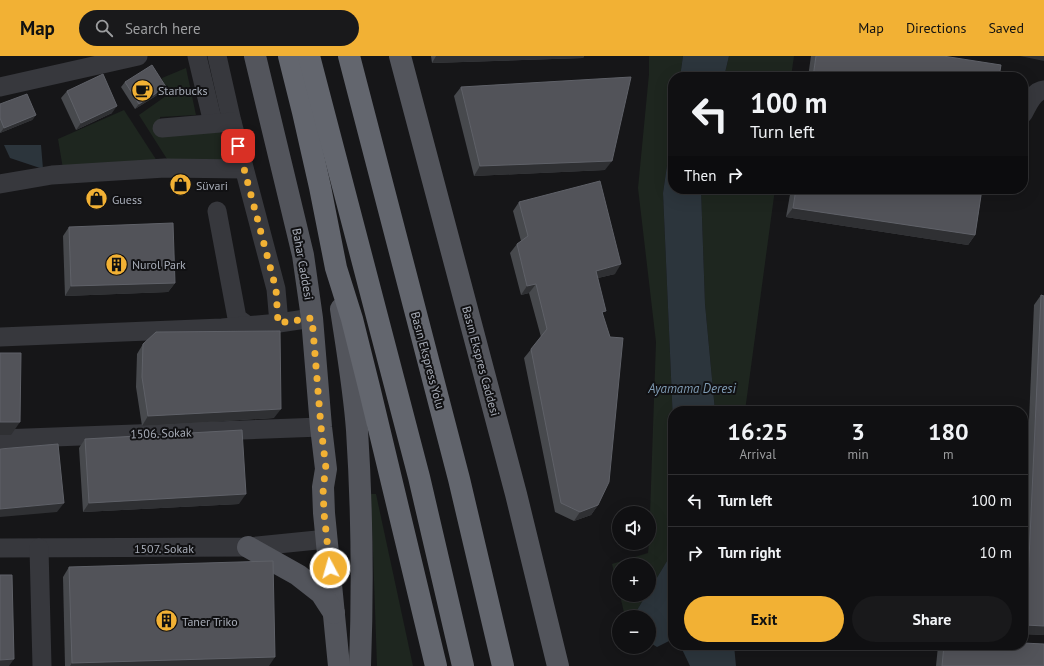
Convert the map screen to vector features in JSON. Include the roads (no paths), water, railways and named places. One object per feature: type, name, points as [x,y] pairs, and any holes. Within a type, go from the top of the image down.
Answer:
[{"type":"highway","points":[[289,56],[320,187],[336,268],[352,320],[369,387],[436,666]]},
{"type":"highway","points":[[309,56],[419,477],[463,666]]},
{"type":"highway","name":"Basın Ekspress Yolu","points":[[349,56],[459,479],[503,663]]},
{"type":"main road","name":"Bahar Caddesi","points":[[255,56],[303,255],[312,318],[326,469],[323,487],[324,513],[339,666]]},
{"type":"main road","name":"Basın Ekspres Caddesi","points":[[400,56],[516,494],[558,666]]},
{"type":"main road","points":[[336,268],[357,428],[362,554],[360,666]]},
{"type":"main road","points":[[248,547],[298,575],[321,593],[334,613]]},
{"type":"street","points":[[0,87],[138,56]]},
{"type":"street","points":[[197,56],[213,124]]},
{"type":"street","points":[[217,56],[232,122],[276,289],[278,323]]},
{"type":"street","points":[[1028,105],[1032,97],[1044,90]]},
{"type":"street","points":[[162,128],[232,122]]},
{"type":"street","points":[[0,184],[52,175],[165,168],[244,169]]},
{"type":"street","points":[[217,211],[237,318],[248,326]]},
{"type":"street","points":[[0,337],[222,328],[278,323],[312,318]]},
{"type":"street","name":"1506. Sokak","points":[[0,439],[321,427]]},
{"type":"street","name":"1507. Sokak","points":[[0,548],[248,547],[327,538]]},
{"type":"street","points":[[39,548],[42,666]]},
{"type":"water","points":[[683,56],[729,56],[725,72],[681,72]]},
{"type":"water","points":[[4,145],[41,145],[43,169],[10,158]]},
{"type":"water","name":"Ayamama Deresi","points":[[668,158],[668,194],[701,194],[705,304],[715,406],[672,406],[663,193]]},
{"type":"water","points":[[668,559],[668,642],[656,646],[656,610],[637,610],[642,602],[656,602],[656,579]]},
{"type":"water","points":[[682,650],[734,650],[736,666],[690,666]]},
{"type":"place","name":"Starbucks","points":[[142,90]]},
{"type":"place","name":"Süvari","points":[[181,185]]},
{"type":"place","name":"Guess","points":[[96,199]]},
{"type":"place","name":"Nurol Park","points":[[116,264]]},
{"type":"place","name":"Taner Triko","points":[[166,621]]}]
